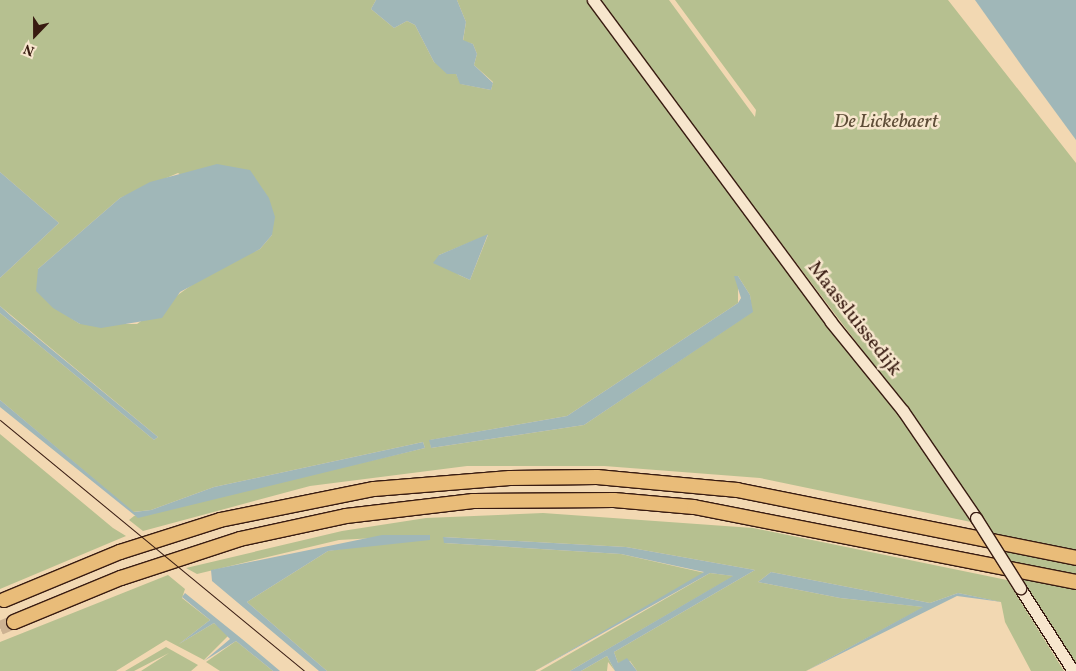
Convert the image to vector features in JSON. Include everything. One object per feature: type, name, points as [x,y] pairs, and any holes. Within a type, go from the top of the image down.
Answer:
[{"type":"highway","points":[[4,600],[120,552],[220,520],[374,489],[472,479],[597,478],[711,487],[806,502],[1076,558]]},
{"type":"highway","points":[[14,622],[121,578],[240,539],[346,516],[492,501],[614,500],[703,508],[1076,582]]},
{"type":"street","name":"Maassluissedijk","points":[[593,0],[831,322],[903,411],[976,518],[1073,671]]},
{"type":"green space","points":[[0,0],[376,0],[371,9],[394,28],[407,21],[415,25],[434,62],[456,74],[461,84],[491,90],[493,82],[474,65],[477,54],[473,44],[463,41],[466,22],[457,0],[586,0],[894,408],[971,522],[760,478],[604,466],[467,466],[310,486],[143,531],[129,520],[134,516],[425,448],[423,442],[214,487],[151,510],[133,512],[0,400],[0,313],[154,440],[158,437],[0,306],[0,278],[59,223],[0,172]],"holes":[[[178,173],[272,235],[260,249],[210,272],[137,324],[80,324],[60,311],[38,269],[120,198]],[[488,235],[470,280],[459,275],[439,255]],[[738,276],[750,295],[752,312],[584,425],[431,448],[430,440],[567,416],[738,303]]]},
{"type":"green space","name":"De Lickebaert","points":[[597,0],[669,0],[755,117],[756,110],[675,0],[948,0],[1076,163],[1076,667],[929,438]]},
{"type":"green space","points":[[0,434],[113,528],[126,536],[0,589]]},
{"type":"green space","points":[[543,513],[753,528],[1007,580],[1064,671],[1031,671],[1005,622],[1001,602],[958,593],[930,603],[771,572],[758,582],[840,598],[924,607],[806,671],[637,671],[630,661],[618,663],[614,652],[755,570],[626,547],[444,537],[444,543],[621,554],[705,573],[535,671],[327,671],[247,602],[328,551],[430,535],[339,540],[197,574],[186,568],[342,531],[426,518]]},
{"type":"green space","points":[[710,573],[734,576],[570,671],[540,671]]},
{"type":"green space","points":[[168,575],[185,589],[182,598],[210,620],[179,644],[214,623],[229,635],[204,660],[166,640],[116,671],[0,671],[0,642]]},
{"type":"green space","points":[[236,641],[273,671],[220,671],[206,662]]},
{"type":"green space","points":[[166,647],[198,665],[191,671],[141,671],[169,653],[134,671],[125,671]]},
{"type":"green space","points":[[607,656],[615,671],[608,662],[607,671],[581,671]]},
{"type":"water","points":[[376,0],[457,0],[466,22],[463,40],[473,44],[477,54],[474,65],[493,83],[491,90],[460,84],[456,74],[447,74],[434,62],[415,25],[407,21],[394,28],[371,9]]},
{"type":"water","points":[[975,0],[1076,0],[1076,140],[1024,69]]},
{"type":"water","points":[[217,164],[250,170],[269,198],[275,217],[272,235],[260,249],[180,292],[162,318],[101,328],[80,324],[53,308],[36,291],[38,269],[120,198],[150,182]]},
{"type":"water","points":[[0,172],[59,223],[0,278]]},
{"type":"water","points":[[488,234],[470,280],[433,263],[439,255]]},
{"type":"water","points":[[734,276],[738,276],[750,295],[753,312],[584,425],[431,448],[429,440],[567,416],[738,303],[741,298]]},
{"type":"water","points":[[0,306],[158,437],[154,440],[0,313]]},
{"type":"water","points":[[0,400],[134,512],[151,510],[214,487],[423,442],[425,448],[138,518],[0,407]]},
{"type":"water","points":[[382,535],[430,535],[430,540],[328,551],[247,602],[327,671],[319,671],[212,581],[211,570]]},
{"type":"water","points":[[443,537],[626,547],[755,570],[614,652],[618,663],[627,658],[637,671],[615,671],[607,656],[581,671],[570,671],[733,576],[710,573],[535,671],[704,572],[621,554],[444,543]]},
{"type":"water","points":[[771,572],[930,603],[958,593],[1002,602],[957,596],[806,671],[923,607],[840,598],[758,582]]},
{"type":"water","points":[[185,593],[280,671],[273,671],[236,641],[204,661],[230,639],[214,623],[179,644],[210,620],[182,597]]},
{"type":"tunnel","points":[[0,628],[14,622]]},
{"type":"tram line","points":[[0,420],[304,671]]}]
